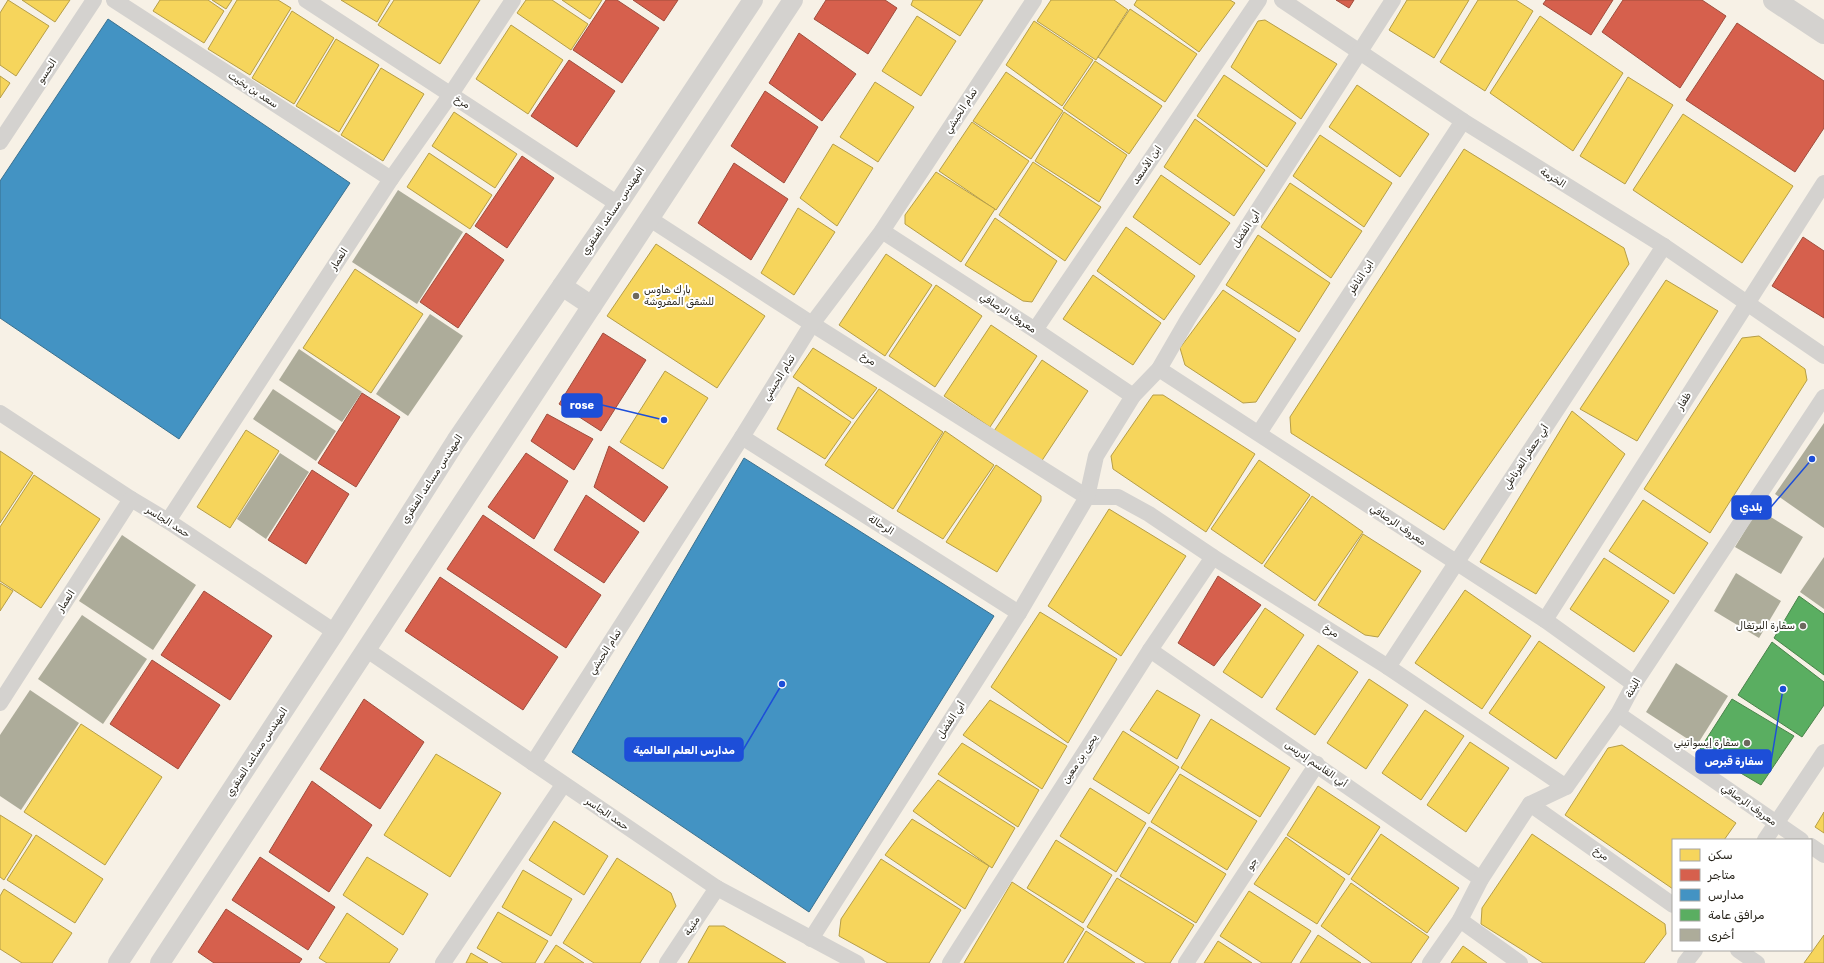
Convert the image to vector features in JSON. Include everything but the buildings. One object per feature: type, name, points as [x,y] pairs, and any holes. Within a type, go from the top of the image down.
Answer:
[{"type":"main road","points":[[1774,0],[1824,33]]},
{"type":"street","name":"الحسو","points":[[0,142],[94,0]]},
{"type":"street","name":"سعد بن بخيت","points":[[114,0],[136,6],[391,179]]},
{"type":"street","name":"مرخ","points":[[307,0],[618,204]]},
{"type":"street","name":"العمار","points":[[168,521],[391,179],[451,94],[513,0]]},
{"type":"street","name":"المهندس مساعد العنقري","points":[[118,963],[335,632],[456,441],[618,204],[753,0]]},
{"type":"street","points":[[160,963],[793,0]]},
{"type":"street","name":"تمام الحبشي","points":[[533,763],[742,437],[812,324],[882,231],[1034,0]]},
{"type":"street","name":"ابن الأسعد","points":[[1035,330],[1260,0]]},
{"type":"street","name":"الخرمة","points":[[1282,0],[1462,121],[1664,246],[1824,356]]},
{"type":"street","name":"أبي الفضل","points":[[811,939],[1019,613],[1087,497],[1096,456],[1133,396],[1159,369],[1188,319],[1393,0]]},
{"type":"street","name":"ابن الناظر","points":[[1259,433],[1462,121]]},
{"type":"street","name":"ظفار","points":[[1545,620],[1824,183]]},
{"type":"street","name":"مرخ","points":[[650,219],[812,324],[1087,497],[1118,497],[1149,514],[1213,557],[1388,667],[1566,788]]},
{"type":"street","name":"معروف الرصافي","points":[[882,231],[1035,330],[1133,396]]},
{"type":"street","name":"أبي جعفر الغرناطي","points":[[1388,667],[1664,246]]},
{"type":"street","points":[[562,286],[592,306]]},
{"type":"street","name":"معروف الرصافي","points":[[1159,369],[1259,433],[1456,564],[1545,620],[1634,684]]},
{"type":"street","name":"البثنة","points":[[1566,788],[1618,714],[1634,684],[1824,397]]},
{"type":"street","name":"حمد الجاسر","points":[[0,413],[131,499],[168,521],[335,632]]},
{"type":"street","name":"الرحالة","points":[[742,437],[1019,613]]},
{"type":"street","name":"العمار","points":[[0,703],[131,499]]},
{"type":"street","name":"يحيى بن معين","points":[[950,963],[1150,650],[1213,557]]},
{"type":"street","name":"حمد الجاسر","points":[[367,650],[563,785],[717,888],[811,939],[834,958],[857,963]]},
{"type":"street","name":"أبي القاسم إدريس","points":[[1150,650],[1317,764],[1480,879]]},
{"type":"street","name":"معروف الرصافي","points":[[1618,714],[1800,839]]},
{"type":"street","points":[[1766,839],[1824,752]]},
{"type":"street","name":"جو","points":[[1186,963],[1317,764]]},
{"type":"street","points":[[443,963],[563,785]]},
{"type":"street","points":[[1430,963],[1460,920],[1480,879],[1530,804],[1566,788]]},
{"type":"street","name":"مرخ","points":[[1530,804],[1672,904]]},
{"type":"street","points":[[1812,847],[1824,855]]},
{"type":"street","name":"مثيبة","points":[[667,963],[717,888]]},
{"type":"street","points":[[1460,920],[1520,963]]},
{"type":"street","points":[[1685,963],[1694,951]]},
{"type":"street","points":[[1740,951],[1758,963]]},
{"type":"place","name":"بارك هاوس للشقق المفروشة","points":[[636,296]]},
{"type":"place","name":"rose","points":[[664,420]]},
{"type":"place","name":"بلدي","points":[[1812,459]]},
{"type":"place","name":"سفارة البرتغال","points":[[1803,626]]},
{"type":"place","name":"مدارس العلم العالمية","points":[[782,684]]},
{"type":"place","name":"سفارة قبرص","points":[[1783,689]]},
{"type":"place","name":"سفارة إيسواتيني","points":[[1747,743]]}]
